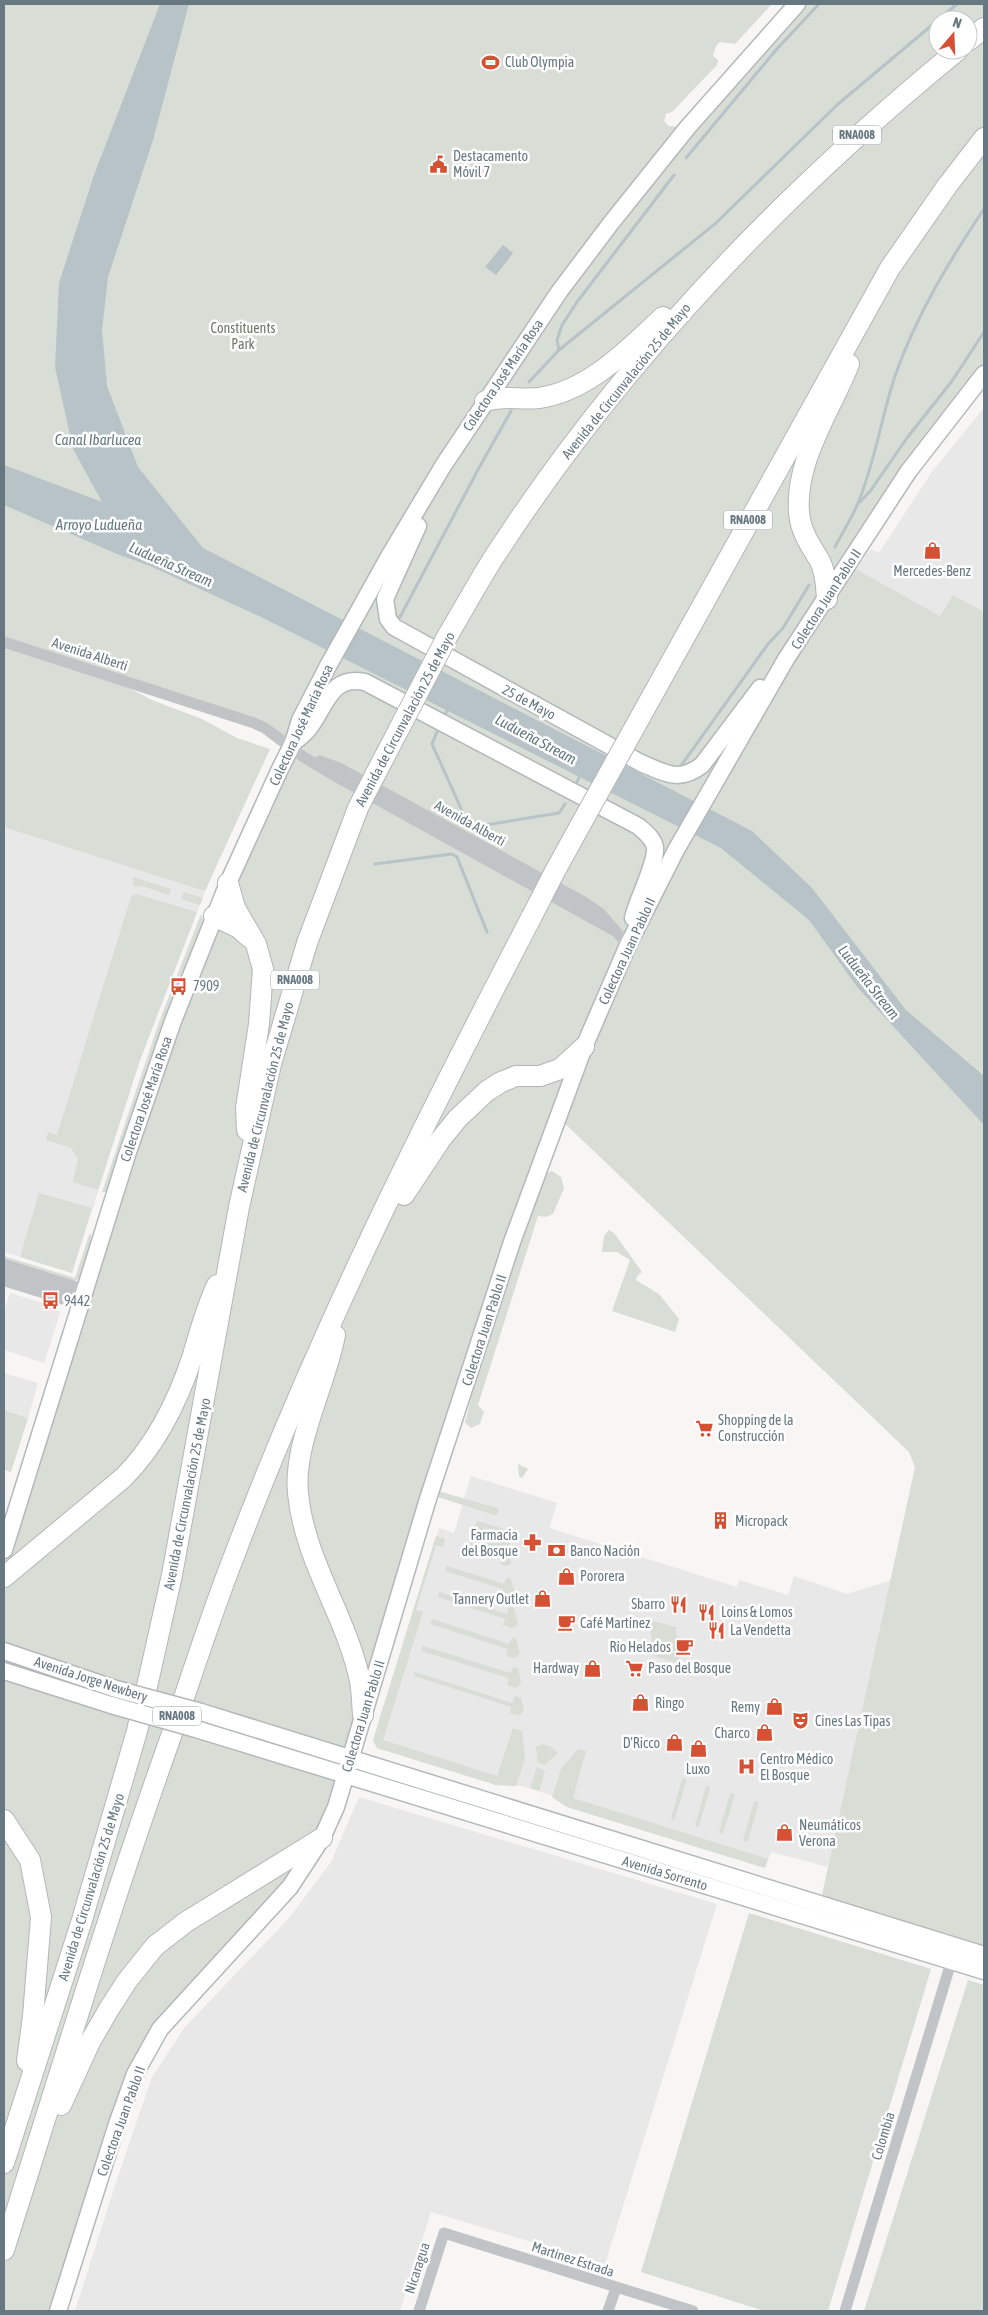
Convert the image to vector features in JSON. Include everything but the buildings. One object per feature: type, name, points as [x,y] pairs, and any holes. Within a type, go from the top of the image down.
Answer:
[{"type":"highway","name":"Avenida de Circunvalación 25 de Mayo","points":[[4,2163],[84,1911],[137,1731],[172,1575],[249,1158],[288,1000],[307,943],[358,808],[448,635],[497,552],[547,479],[615,390],[708,281],[761,226],[883,111],[946,60]]},
{"type":"highway","name":"Avenida de Circunvalación 25 de Mayo","points":[[4,2250],[110,1910],[191,1673],[236,1550],[288,1421],[342,1298],[470,1034],[581,824],[890,268],[942,193],[984,138]]},
{"type":"highway","points":[[485,401],[506,396],[539,398],[557,393],[587,379],[610,365],[666,315],[708,281]]},
{"type":"highway","points":[[827,599],[824,572],[800,520],[801,490],[814,439],[845,373],[857,343],[866,310]]},
{"type":"highway","points":[[228,883],[235,908],[256,944],[262,969],[262,992],[246,1108],[249,1158]]},
{"type":"highway","points":[[214,916],[239,928],[256,944]]},
{"type":"highway","points":[[378,1222],[407,1192],[419,1170],[458,1118],[487,1091],[500,1082],[516,1076],[540,1076],[560,1069],[584,1047]]},
{"type":"highway","points":[[4,1578],[123,1478],[144,1455],[167,1418],[180,1390],[209,1302],[229,1259]]},
{"type":"highway","points":[[342,1298],[331,1357],[304,1443],[298,1492],[308,1541],[354,1660],[360,1681],[363,1715]]},
{"type":"highway","points":[[4,1820],[30,1860],[41,1918],[33,2016],[19,2117]]},
{"type":"highway","points":[[38,2143],[57,2113],[90,2042],[104,2017],[126,1981],[155,1946],[186,1922],[322,1838]]},
{"type":"main road","name":"Colectora José María Rosa","points":[[4,1550],[127,1155],[170,1030],[228,883],[295,749],[300,720],[358,611],[443,466],[559,292],[611,223],[688,127],[797,4]]},
{"type":"main road","name":"Colectora Juan Pablo II","points":[[58,2311],[117,2124],[135,2074],[160,2030],[290,1887],[322,1838],[336,1808],[427,1502],[512,1242],[584,1047],[628,945],[711,786],[786,659],[827,599],[908,472],[984,374]]},
{"type":"main road","name":"25 de Mayo","points":[[443,466],[386,599],[388,619],[394,627],[406,635],[641,763],[668,774],[681,776],[690,774],[702,765],[750,701],[786,659]]},
{"type":"main road","points":[[295,749],[333,690],[343,681],[353,679],[365,682],[638,826],[650,836],[655,847],[654,859],[636,906],[628,945]]},
{"type":"main road","name":"Avenida Jorge Newbery","points":[[4,1651],[116,1689],[201,1712],[350,1759]]},
{"type":"main road","name":"Avenida Jorge Newbery","points":[[4,1671],[345,1775]]},
{"type":"main road","name":"Avenida Sorrento","points":[[350,1759],[984,1955]]},
{"type":"main road","name":"Avenida Sorrento","points":[[345,1775],[984,1971]]},
{"type":"street","name":"Avenida Alberti","points":[[4,642],[265,728],[295,749],[341,769],[560,889],[600,913],[628,945]]},
{"type":"street","points":[[4,1266],[82,1297]]},
{"type":"street","points":[[4,1279],[82,1297]]},
{"type":"street","name":"Colombia","points":[[845,2311],[950,1969]]},
{"type":"street","name":"Martinez Estrada","points":[[444,2233],[693,2311]]},
{"type":"street","name":"Nicaragua","points":[[419,2311],[444,2233]]},
{"type":"street","points":[[608,2311],[616,2288]]},
{"type":"shaded area","name":"Mercedes-Benz","points":[[984,408],[984,613],[954,595],[940,616],[856,569],[871,549],[879,553],[931,473]]},
{"type":"shaded area","points":[[4,684],[210,879],[140,1060],[72,1273],[4,1252]]},
{"type":"shaded area","points":[[10,1293],[56,1307],[60,1313],[44,1363],[4,1350],[4,1312]]},
{"type":"shaded area","points":[[4,1373],[38,1383],[28,1418],[4,1410]]},
{"type":"shaded area","name":"Paso del Bosque","points":[[471,1476],[557,1503],[549,1528],[737,1587],[739,1580],[788,1595],[794,1576],[847,1594],[892,1580],[828,1867],[771,1852],[765,1868],[567,1807],[550,1795],[522,1786],[496,1785],[377,1748],[373,1740],[439,1528],[454,1533]]},
{"type":"shaded area","points":[[359,1797],[717,1904],[605,2264],[431,2212],[400,2311],[75,2311],[152,2077],[185,2027],[290,1917],[331,1862]]},
{"type":"green space","name":"Constituents Park","points":[[4,4],[772,4],[735,44],[720,42],[716,46],[713,56],[718,60],[717,65],[672,112],[666,114],[664,121],[669,126],[688,127],[797,4],[984,4],[984,374],[849,565],[940,616],[953,595],[984,613],[984,1955],[820,1904],[915,1467],[909,1452],[557,1116],[322,1838],[205,1979],[135,2074],[58,2311],[4,2311],[4,1550],[127,1155],[290,748],[265,728],[4,642]]},
{"type":"green space","points":[[4,647],[129,688],[152,700],[202,719],[237,738],[270,749],[205,891],[4,827]]},
{"type":"green space","points":[[133,877],[171,889],[169,895],[142,886],[133,887]]},
{"type":"green space","points":[[184,892],[203,898],[200,905],[181,899]]},
{"type":"green space","points":[[136,894],[197,912],[140,1060],[98,1190],[73,1182],[78,1159],[71,1148],[46,1140],[48,1132],[57,1135],[131,897]]},
{"type":"green space","points":[[201,914],[204,922],[108,1192],[102,1192],[159,1022]]},
{"type":"green space","points":[[552,1171],[561,1177],[564,1188],[553,1214],[546,1217],[538,1216],[478,1405],[484,1412],[480,1424],[471,1428],[465,1422],[474,1387],[540,1176]]},
{"type":"green space","points":[[39,1193],[92,1208],[72,1273],[20,1257]]},
{"type":"green space","points":[[609,1230],[614,1233],[642,1272],[636,1280],[659,1294],[679,1319],[675,1332],[612,1311],[630,1260],[617,1252],[602,1252],[604,1236]]},
{"type":"green space","points":[[90,1232],[92,1241],[81,1277],[75,1281],[4,1260],[4,1256],[75,1278]]},
{"type":"green space","points":[[4,1410],[28,1418],[11,1472],[4,1470]]},
{"type":"green space","points":[[518,1464],[528,1469],[522,1478],[519,1477]]},
{"type":"green space","points":[[438,1491],[497,1508],[499,1511],[497,1515],[494,1515],[438,1497],[436,1495]]},
{"type":"green space","points":[[478,1521],[507,1530],[509,1534],[511,1564],[507,1566],[501,1565],[500,1556],[469,1547]]},
{"type":"green space","points":[[436,1536],[445,1539],[443,1547],[436,1545],[416,1610],[423,1612],[383,1740],[497,1776],[513,1728],[522,1731],[525,1759],[516,1786],[496,1785],[377,1748],[373,1740]]},
{"type":"green space","points":[[447,1566],[504,1584],[507,1577],[511,1579],[515,1594],[509,1599],[501,1596],[503,1589],[445,1571]]},
{"type":"green space","points":[[439,1592],[507,1614],[509,1607],[514,1608],[518,1624],[512,1628],[503,1625],[505,1619],[438,1597]]},
{"type":"green space","points":[[432,1619],[509,1644],[512,1637],[516,1639],[520,1654],[514,1658],[506,1656],[508,1649],[430,1624]]},
{"type":"green space","points":[[649,1620],[676,1627],[680,1664],[654,1656]]},
{"type":"green space","points":[[423,1646],[511,1673],[513,1667],[518,1668],[521,1683],[516,1688],[507,1685],[509,1678],[421,1651]]},
{"type":"green space","points":[[415,1672],[512,1703],[515,1696],[521,1698],[524,1711],[518,1716],[510,1713],[511,1707],[414,1676]]},
{"type":"green space","points":[[543,1744],[551,1747],[558,1753],[545,1765],[538,1762],[536,1747]]},
{"type":"green space","points":[[578,1749],[586,1751],[573,1798],[768,1859],[765,1868],[567,1807],[552,1797],[561,1769]]},
{"type":"green space","points":[[537,1767],[545,1771],[539,1791],[530,1788]]},
{"type":"green space","points":[[685,1778],[686,1781],[675,1819],[673,1820],[671,1818],[682,1779]]},
{"type":"green space","points":[[709,1785],[710,1788],[699,1826],[697,1827],[695,1825],[706,1787]]},
{"type":"green space","points":[[733,1793],[735,1795],[723,1833],[721,1834],[719,1832],[730,1794]]},
{"type":"green space","points":[[757,1801],[759,1803],[748,1841],[745,1842],[743,1840],[754,1802]]},
{"type":"green space","points":[[749,1913],[931,1969],[828,2311],[764,2311],[641,2272]]},
{"type":"green space","points":[[968,1980],[984,1985],[984,2311],[864,2311]]},
{"type":"water","name":"Arroyo Ludueña","points":[[160,4],[189,4],[153,140],[108,277],[102,330],[107,386],[138,467],[203,548],[752,831],[812,888],[906,1010],[984,1076],[984,1125],[858,988],[809,920],[721,848],[263,618],[150,566],[117,554],[4,505],[4,465],[102,502],[73,449],[55,367],[59,283],[94,175]]},
{"type":"water","points":[[503,245],[513,253],[496,275],[485,267]]},
{"type":"waterway","points":[[686,158],[776,50],[819,4]]},
{"type":"waterway","points":[[529,382],[559,350],[716,223],[837,105],[957,4]]},
{"type":"waterway","points":[[559,350],[557,340],[562,325],[577,302],[674,175]]},
{"type":"waterway","points":[[835,547],[853,514],[864,488],[895,376],[903,354],[934,290],[984,209]]},
{"type":"waterway","points":[[860,502],[952,381],[984,332]]},
{"type":"waterway","points":[[400,617],[511,411]]},
{"type":"waterway","points":[[680,767],[768,644],[783,628],[809,585]]},
{"type":"waterway","points":[[445,715],[449,706]]},
{"type":"waterway","points":[[437,732],[432,744],[468,824],[473,827],[559,813],[565,804]]},
{"type":"waterway","points":[[576,784],[581,773]]},
{"type":"waterway","points":[[375,864],[452,854],[457,857],[487,932]]},
{"type":"place","name":"Club Olympia","points":[[491,62]]},
{"type":"place","name":"Destacamento Móvil 7","points":[[439,164]]},
{"type":"place","name":"Mercedes-Benz","points":[[932,551]]},
{"type":"place","name":"7909","points":[[179,986]]},
{"type":"place","name":"9442","points":[[50,1301]]},
{"type":"place","name":"Shopping de la Construcción","points":[[704,1428]]},
{"type":"place","name":"Micropack","points":[[721,1521]]},
{"type":"place","name":"Farmacia del Bosque","points":[[532,1543]]},
{"type":"place","name":"Banco Nación","points":[[556,1551]]},
{"type":"place","name":"Pororera","points":[[566,1576]]},
{"type":"place","name":"Tannery Outlet","points":[[543,1599]]},
{"type":"place","name":"Sbarro","points":[[679,1604]]},
{"type":"place","name":"Loins & Lomos","points":[[707,1612]]},
{"type":"place","name":"Café Martínez","points":[[566,1623]]},
{"type":"place","name":"La Vendetta","points":[[716,1630]]},
{"type":"place","name":"Río Helados","points":[[685,1647]]},
{"type":"place","name":"Hardway","points":[[593,1668]]},
{"type":"place","name":"Paso del Bosque","points":[[634,1668]]},
{"type":"place","name":"Ringo","points":[[641,1703]]},
{"type":"place","name":"Remy","points":[[774,1707]]},
{"type":"place","name":"Cines Las Tipas","points":[[801,1721]]},
{"type":"place","name":"Charco","points":[[764,1733]]},
{"type":"place","name":"D'Ricco","points":[[674,1743]]},
{"type":"place","name":"Luxo","points":[[698,1749]]},
{"type":"place","name":"Centro Médico El Bosque","points":[[746,1767]]},
{"type":"place","name":"Neumáticos Verona","points":[[785,1833]]},
{"type":"water label","name":"Canal Ibarlucea","points":[[98,439]]},
{"type":"water label","name":"Ludueña Stream","points":[[171,564]]},
{"type":"water label","name":"Ludueña Stream","points":[[536,739]]},
{"type":"water label","name":"Ludueña Stream","points":[[869,982]]}]
